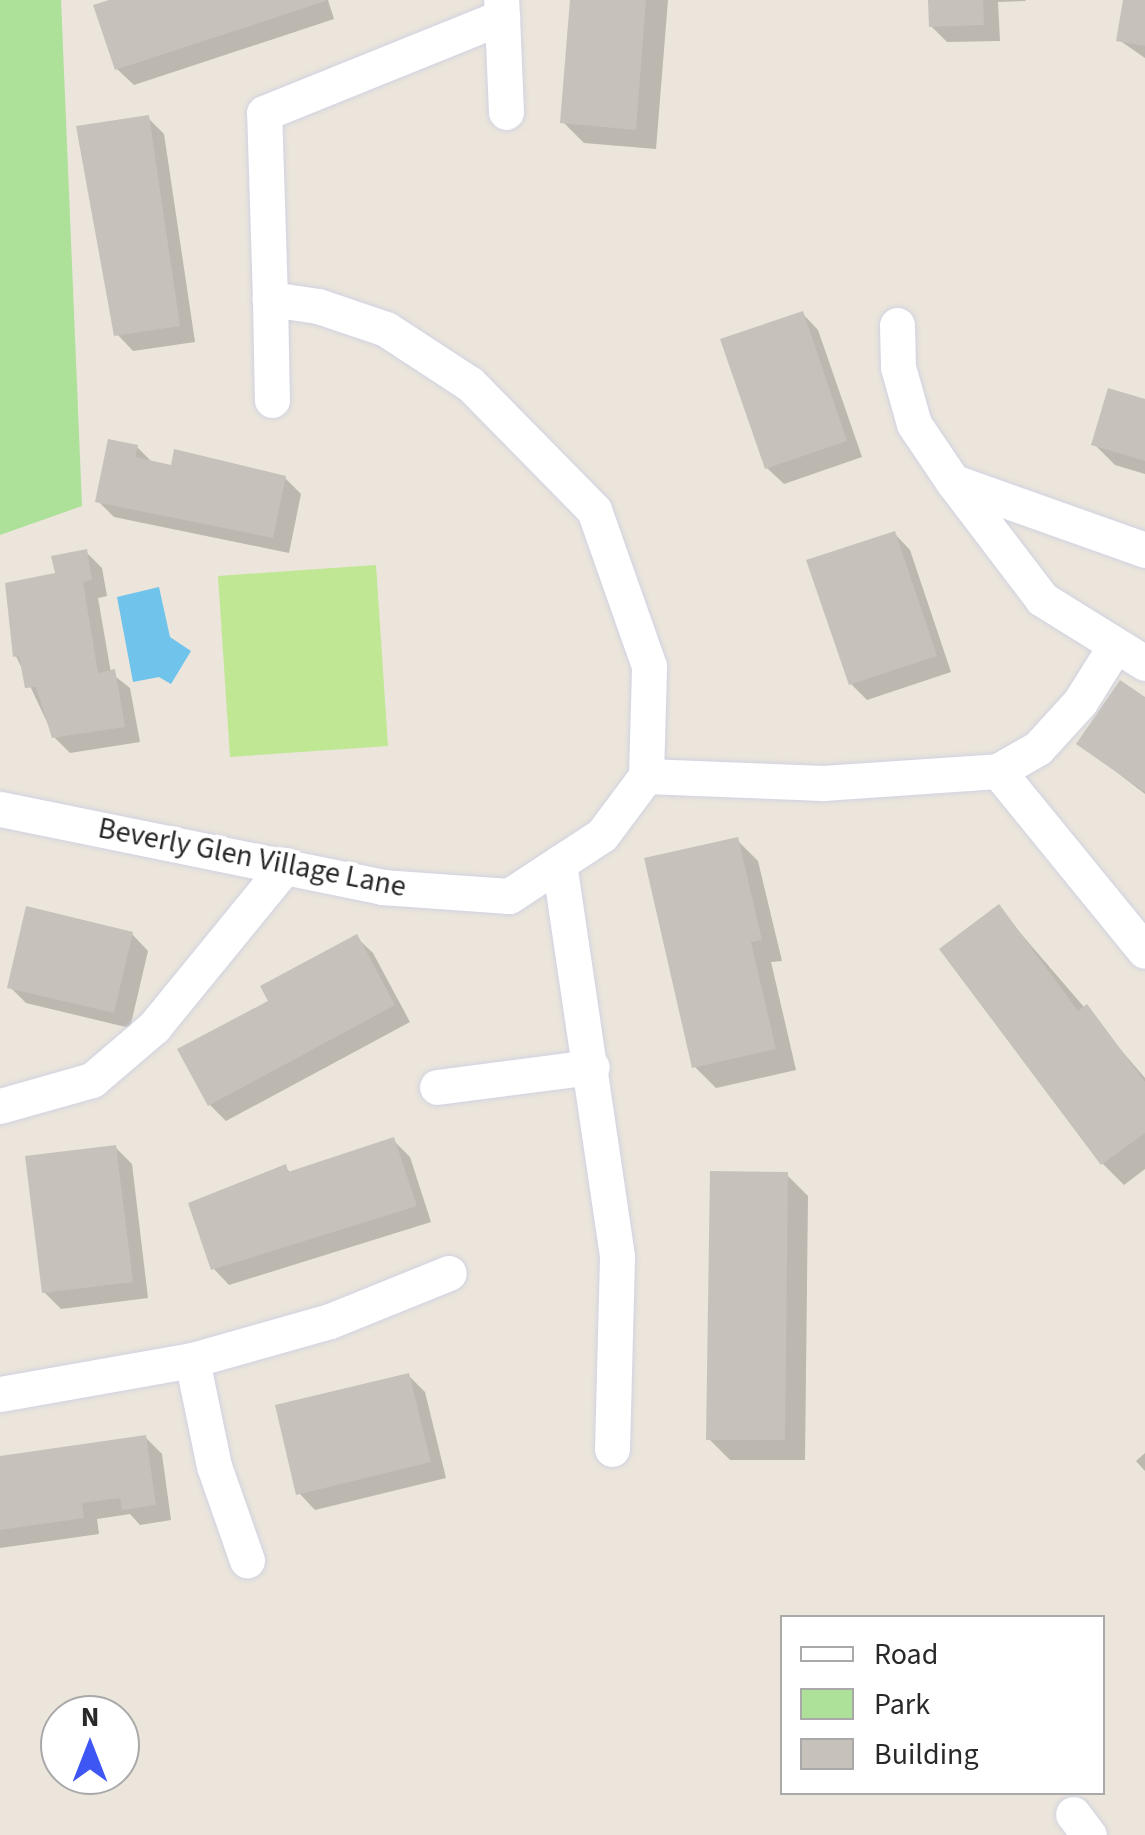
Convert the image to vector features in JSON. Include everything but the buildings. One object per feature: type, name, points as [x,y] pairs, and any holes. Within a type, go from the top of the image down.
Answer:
[{"type":"street","points":[[272,400],[264,112],[501,9],[506,112]]},
{"type":"street","points":[[270,299],[318,306],[386,329],[470,384],[594,510],[649,666],[646,776],[824,784],[998,770],[1038,748],[1130,654],[1042,600],[954,482],[914,424],[898,366],[897,325]]},
{"type":"street","points":[[954,482],[1145,550]]},
{"type":"street","points":[[998,770],[1145,951]]},
{"type":"street","name":"Beverly Glen Village Lane","points":[[0,809],[382,887],[509,896],[602,834],[646,776]]},
{"type":"street","points":[[560,863],[617,1258],[612,1450]]},
{"type":"street","points":[[0,1106],[92,1080],[154,1026],[286,865]]},
{"type":"street","points":[[436,1088],[592,1067]]},
{"type":"street","points":[[0,1394],[192,1360],[330,1321],[449,1273]]},
{"type":"street","points":[[192,1360],[214,1466],[247,1560]]},
{"type":"green space","points":[[0,0],[61,0],[82,506],[0,535]]},
{"type":"green space","points":[[376,565],[388,746],[230,757],[218,576]]},
{"type":"water","points":[[159,587],[170,637],[191,651],[171,684],[159,677],[133,682],[117,597]]}]
